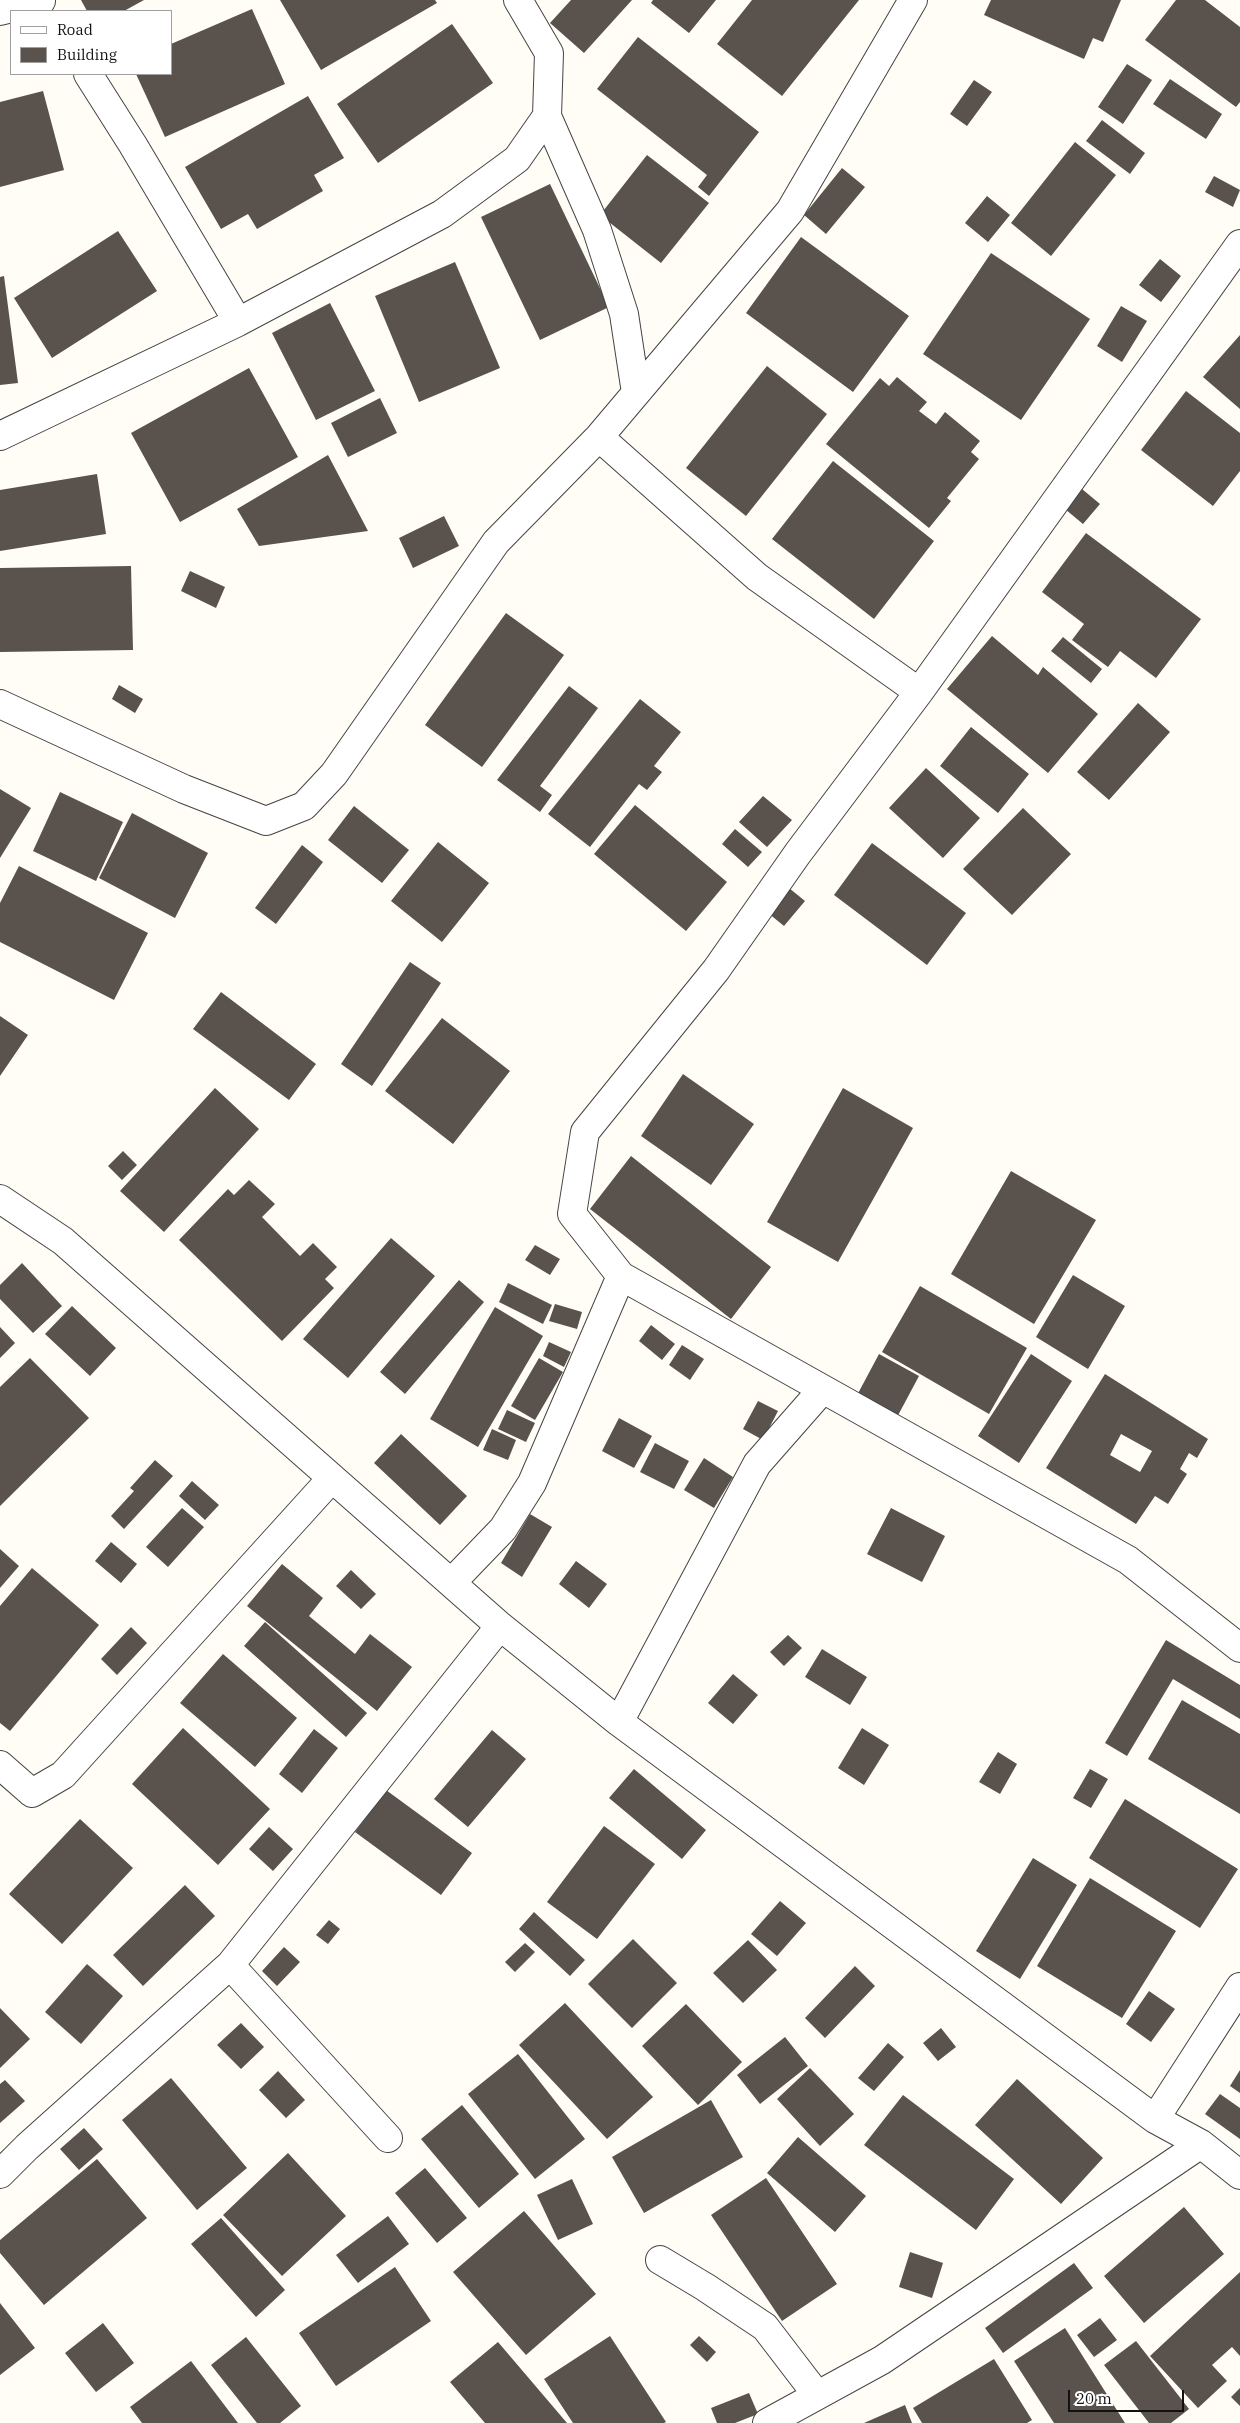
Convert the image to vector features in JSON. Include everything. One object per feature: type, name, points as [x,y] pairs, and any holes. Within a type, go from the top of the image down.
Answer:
[{"type":"street","points":[[518,0],[549,54],[547,116],[597,230],[624,314],[636,393]]},
{"type":"street","points":[[0,704],[184,789],[266,821],[304,806],[334,774],[496,542],[599,437],[790,211],[913,0]]},
{"type":"street","points":[[0,11],[43,4]]},
{"type":"street","points":[[89,75],[133,145],[238,322]]},
{"type":"street","points":[[0,436],[238,322],[442,214],[517,159],[547,116]]},
{"type":"street","points":[[1240,244],[919,692],[798,853],[716,970],[585,1132],[572,1214],[621,1276],[1128,1560],[1240,1648]]},
{"type":"street","points":[[599,437],[757,577],[919,692]]},
{"type":"street","points":[[0,1199],[62,1241],[500,1626],[619,1722],[1156,2119],[1201,2144],[1240,2176]]},
{"type":"street","points":[[451,1583],[503,1529],[532,1483],[621,1276]]},
{"type":"street","points":[[619,1722],[757,1464],[822,1390]]},
{"type":"street","points":[[0,1765],[32,1792],[63,1775],[332,1478]]},
{"type":"street","points":[[0,2174],[26,2147],[230,1965],[500,1626]]},
{"type":"street","points":[[230,1965],[388,2138]]},
{"type":"street","points":[[1156,2119],[1240,1987]]},
{"type":"street","points":[[767,2423],[882,2360],[1201,2144]]},
{"type":"street","points":[[660,2260],[705,2286],[764,2326],[817,2395]]},
{"type":"building","points":[[81,0],[144,0],[126,10],[86,10]]},
{"type":"building","points":[[280,0],[435,0],[437,3],[321,70]]},
{"type":"building","points":[[571,0],[632,0],[584,53],[550,23]]},
{"type":"building","points":[[653,0],[716,0],[689,33],[651,3]]},
{"type":"building","points":[[752,0],[859,0],[782,96],[717,44]]},
{"type":"building","points":[[991,0],[1121,0],[1103,42],[1093,38],[1084,59],[984,15]]},
{"type":"building","points":[[1176,0],[1205,0],[1240,27],[1240,102],[1236,107],[1145,40]]},
{"type":"building","points":[[252,9],[285,84],[165,137],[136,75],[172,75],[172,44]]},
{"type":"building","points":[[452,24],[493,83],[378,163],[337,104]]},
{"type":"building","points":[[638,37],[759,132],[709,196],[698,187],[707,175],[597,89]]},
{"type":"building","points":[[1127,64],[1152,80],[1123,124],[1098,107]]},
{"type":"building","points":[[1170,79],[1222,114],[1206,139],[1153,104]]},
{"type":"building","points":[[974,80],[992,92],[967,126],[950,114]]},
{"type":"building","points":[[43,91],[64,170],[0,187],[0,102]]},
{"type":"building","points":[[308,96],[344,158],[314,175],[323,191],[257,229],[248,214],[221,229],[185,167]]},
{"type":"building","points":[[1102,120],[1145,153],[1130,174],[1086,141]]},
{"type":"building","points":[[1075,142],[1116,175],[1051,256],[1011,223]]},
{"type":"building","points":[[647,155],[709,203],[661,263],[600,215]]},
{"type":"building","points":[[842,168],[865,187],[826,234],[804,215]]},
{"type":"building","points":[[1214,176],[1240,190],[1233,207],[1205,192]]},
{"type":"building","points":[[550,184],[609,307],[540,340],[481,217]]},
{"type":"building","points":[[987,196],[1010,215],[988,242],[965,223]]},
{"type":"building","points":[[118,231],[157,291],[52,358],[14,298]]},
{"type":"building","points":[[801,237],[909,316],[853,392],[746,313]]},
{"type":"building","points":[[991,253],[1090,319],[1021,420],[923,354]]},
{"type":"building","points":[[1160,259],[1181,276],[1161,302],[1139,285]]},
{"type":"building","points":[[455,262],[500,368],[419,402],[375,296]]},
{"type":"building","points":[[4,276],[18,383],[0,385],[0,277]]},
{"type":"building","points":[[330,303],[375,391],[316,420],[272,333]]},
{"type":"building","points":[[1121,306],[1147,321],[1122,362],[1097,346]]},
{"type":"building","points":[[1240,335],[1240,409],[1203,377]]},
{"type":"building","points":[[767,366],[827,414],[746,516],[686,468]]},
{"type":"building","points":[[249,368],[298,457],[180,522],[131,433]]},
{"type":"building","points":[[897,377],[927,402],[919,411],[936,424],[945,412],[980,441],[971,452],[979,459],[947,498],[951,501],[929,528],[826,444],[880,378],[889,386]]},
{"type":"building","points":[[1186,391],[1240,433],[1240,471],[1213,506],[1141,450]]},
{"type":"building","points":[[380,398],[397,433],[348,457],[331,423]]},
{"type":"building","points":[[328,455],[368,531],[259,546],[237,509]]},
{"type":"building","points":[[833,461],[934,541],[874,619],[772,539]]},
{"type":"building","points":[[97,474],[106,534],[0,551],[0,490]]},
{"type":"building","points":[[1082,489],[1100,504],[1083,524],[1065,509]]},
{"type":"building","points":[[444,516],[459,546],[413,568],[399,538]]},
{"type":"building","points":[[1086,533],[1201,619],[1156,678],[1120,651],[1108,667],[1072,640],[1084,624],[1042,592]]},
{"type":"building","points":[[131,566],[133,650],[0,652],[0,568]]},
{"type":"building","points":[[190,571],[225,587],[216,608],[181,591]]},
{"type":"building","points":[[506,613],[564,655],[482,767],[425,725]]},
{"type":"building","points":[[992,636],[1038,675],[1043,667],[1098,714],[1048,773],[947,689]]},
{"type":"building","points":[[1063,637],[1102,669],[1091,683],[1051,651]]},
{"type":"building","points":[[119,685],[143,699],[135,713],[112,699]]},
{"type":"building","points":[[569,686],[598,708],[540,786],[552,795],[540,812],[497,780]]},
{"type":"building","points":[[640,699],[681,732],[654,766],[662,772],[647,790],[639,784],[590,847],[548,814]]},
{"type":"building","points":[[1138,703],[1170,732],[1109,800],[1077,772]]},
{"type":"building","points":[[971,727],[1029,774],[998,813],[940,766]]},
{"type":"building","points":[[926,768],[980,818],[943,858],[889,808]]},
{"type":"building","points":[[0,789],[31,808],[0,858]]},
{"type":"building","points":[[60,792],[123,822],[96,881],[33,851]]},
{"type":"building","points":[[763,796],[792,820],[767,847],[739,822]]},
{"type":"building","points":[[635,805],[727,882],[686,931],[594,854]]},
{"type":"building","points":[[354,806],[409,850],[382,883],[328,840]]},
{"type":"building","points":[[1023,808],[1071,854],[1012,915],[963,869]]},
{"type":"building","points":[[132,813],[208,853],[175,918],[99,878]]},
{"type":"building","points":[[735,829],[762,852],[748,867],[722,844]]},
{"type":"building","points":[[438,842],[489,883],[442,942],[391,901]]},
{"type":"building","points":[[872,843],[966,913],[927,965],[834,895]]},
{"type":"building","points":[[302,845],[323,862],[276,924],[255,908]]},
{"type":"building","points":[[19,866],[148,933],[114,1000],[0,942],[0,903]]},
{"type":"building","points":[[789,888],[805,901],[784,926],[768,913]]},
{"type":"building","points":[[410,962],[441,983],[372,1086],[341,1064]]},
{"type":"building","points":[[221,992],[316,1064],[289,1100],[193,1029]]},
{"type":"building","points":[[0,1016],[28,1035],[0,1076]]},
{"type":"building","points":[[442,1018],[510,1071],[453,1144],[385,1091]]},
{"type":"building","points":[[683,1074],[754,1124],[711,1185],[641,1136]]},
{"type":"building","points":[[215,1088],[259,1129],[164,1232],[120,1191]]},
{"type":"building","points":[[843,1088],[913,1128],[838,1262],[767,1222]]},
{"type":"building","points":[[123,1151],[137,1165],[122,1180],[108,1166]]},
{"type":"building","points":[[631,1156],[771,1267],[731,1319],[590,1209]]},
{"type":"building","points":[[1011,1171],[1096,1220],[1034,1324],[951,1274]]},
{"type":"building","points":[[249,1180],[275,1204],[262,1217],[300,1256],[313,1243],[337,1267],[325,1279],[334,1288],[282,1341],[179,1240],[228,1189],[234,1195]]},
{"type":"building","points":[[391,1238],[435,1276],[348,1378],[303,1339]]},
{"type":"building","points":[[535,1245],[560,1259],[550,1275],[525,1260]]},
{"type":"building","points":[[22,1263],[62,1306],[33,1333],[0,1299],[0,1285]]},
{"type":"building","points":[[1073,1275],[1125,1306],[1088,1369],[1036,1337]]},
{"type":"building","points":[[459,1280],[484,1302],[405,1394],[380,1372]]},
{"type":"building","points":[[508,1283],[552,1305],[543,1324],[499,1302]]},
{"type":"building","points":[[920,1286],[1027,1348],[989,1414],[882,1352]]},
{"type":"building","points":[[555,1304],[582,1312],[577,1329],[549,1321]]},
{"type":"building","points":[[72,1306],[116,1348],[90,1376],[45,1334]]},
{"type":"building","points":[[495,1307],[543,1336],[478,1447],[430,1419]]},
{"type":"building","points":[[651,1325],[675,1344],[662,1360],[639,1341]]},
{"type":"building","points":[[0,1327],[15,1343],[0,1358]]},
{"type":"building","points":[[549,1342],[571,1352],[564,1367],[543,1356]]},
{"type":"building","points":[[682,1345],[704,1359],[690,1380],[669,1365]]},
{"type":"building","points":[[879,1354],[919,1376],[895,1421],[855,1399]]},
{"type":"building","points":[[1031,1354],[1072,1381],[1019,1463],[978,1436]]},
{"type":"building","points":[[30,1358],[89,1418],[0,1506],[0,1387]]},
{"type":"building","points":[[539,1358],[563,1372],[535,1420],[511,1406]]},
{"type":"building","points":[[1105,1374],[1208,1439],[1197,1458],[1189,1453],[1180,1469],[1187,1474],[1168,1504],[1155,1496],[1136,1524],[1046,1468]],"holes":[[[1121,1434],[1152,1451],[1140,1472],[1110,1455]]]},
{"type":"building","points":[[758,1401],[778,1411],[763,1440],[743,1429]]},
{"type":"building","points":[[507,1410],[535,1423],[526,1442],[498,1429]]},
{"type":"building","points":[[619,1418],[652,1436],[634,1468],[602,1451]]},
{"type":"building","points":[[492,1429],[516,1440],[508,1460],[483,1450]]},
{"type":"building","points":[[401,1434],[467,1496],[440,1525],[374,1463]]},
{"type":"building","points":[[655,1443],[689,1461],[674,1489],[640,1472]]},
{"type":"building","points":[[704,1458],[733,1477],[714,1508],[684,1490]]},
{"type":"building","points":[[155,1460],[173,1476],[124,1529],[111,1516],[134,1491],[130,1488]]},
{"type":"building","points":[[192,1481],[219,1505],[205,1520],[179,1496]]},
{"type":"building","points":[[182,1508],[204,1527],[168,1567],[146,1547]]},
{"type":"building","points":[[891,1508],[945,1536],[922,1582],[867,1554]]},
{"type":"building","points":[[530,1514],[552,1527],[522,1577],[501,1563]]},
{"type":"building","points":[[111,1542],[137,1564],[121,1583],[95,1561]]},
{"type":"building","points":[[0,1549],[19,1566],[0,1588]]},
{"type":"building","points":[[576,1561],[607,1584],[589,1608],[559,1584]]},
{"type":"building","points":[[282,1564],[323,1598],[309,1616],[355,1654],[370,1634],[412,1667],[377,1711],[247,1606]]},
{"type":"building","points":[[32,1568],[99,1625],[10,1731],[0,1723],[0,1606]]},
{"type":"building","points":[[351,1570],[376,1594],[361,1609],[336,1586]]},
{"type":"building","points":[[265,1622],[367,1713],[346,1737],[244,1646]]},
{"type":"building","points":[[131,1627],[147,1643],[117,1675],[101,1659]]},
{"type":"building","points":[[788,1635],[802,1648],[784,1666],[770,1652]]},
{"type":"building","points":[[1166,1640],[1240,1685],[1240,1719],[1173,1679],[1127,1756],[1105,1743]]},
{"type":"building","points":[[822,1649],[867,1677],[850,1705],[805,1677]]},
{"type":"building","points":[[223,1654],[297,1718],[255,1767],[180,1703]]},
{"type":"building","points":[[733,1674],[758,1695],[733,1724],[708,1703]]},
{"type":"building","points":[[1182,1700],[1240,1734],[1240,1814],[1148,1759]]},
{"type":"building","points":[[183,1728],[270,1809],[218,1865],[132,1784]]},
{"type":"building","points":[[862,1728],[889,1745],[864,1785],[838,1768]]},
{"type":"building","points":[[314,1729],[338,1748],[302,1793],[279,1774]]},
{"type":"building","points":[[492,1730],[526,1759],[468,1827],[434,1799]]},
{"type":"building","points":[[998,1752],[1017,1764],[1000,1794],[979,1782]]},
{"type":"building","points":[[634,1769],[706,1830],[682,1859],[609,1798]]},
{"type":"building","points":[[1090,1769],[1108,1779],[1091,1808],[1073,1798]]},
{"type":"building","points":[[386,1790],[472,1853],[441,1895],[355,1832]]},
{"type":"building","points":[[1125,1799],[1238,1869],[1200,1928],[1089,1858]]},
{"type":"building","points":[[80,1819],[133,1868],[62,1944],[9,1894]]},
{"type":"building","points":[[604,1826],[655,1864],[597,1939],[547,1902]]},
{"type":"building","points":[[269,1827],[293,1849],[273,1871],[249,1849]]},
{"type":"building","points":[[1033,1858],[1077,1885],[1020,1979],[976,1951]]},
{"type":"building","points":[[1090,1878],[1176,1931],[1122,2018],[1037,1966]]},
{"type":"building","points":[[185,1885],[215,1916],[143,1986],[113,1955]]},
{"type":"building","points":[[780,1901],[806,1923],[777,1956],[751,1934]]},
{"type":"building","points":[[534,1912],[585,1960],[570,1976],[519,1929]]},
{"type":"building","points":[[329,1920],[340,1929],[328,1944],[316,1935]]},
{"type":"building","points":[[633,1939],[677,1983],[632,2028],[588,1984]]},
{"type":"building","points":[[748,1940],[777,1970],[743,2003],[713,1973]]},
{"type":"building","points":[[525,1943],[535,1952],[515,1972],[505,1962]]},
{"type":"building","points":[[284,1947],[300,1962],[277,1986],[262,1971]]},
{"type":"building","points":[[87,1964],[123,1996],[81,2044],[45,2012]]},
{"type":"building","points":[[855,1966],[875,1986],[825,2038],[805,2018]]},
{"type":"building","points":[[1149,1991],[1175,2009],[1151,2042],[1126,2024]]},
{"type":"building","points":[[565,2003],[653,2097],[607,2139],[519,2045]]},
{"type":"building","points":[[686,2004],[742,2062],[698,2105],[642,2046]]},
{"type":"building","points":[[0,2008],[30,2039],[0,2068]]},
{"type":"building","points":[[241,2023],[264,2047],[241,2069],[217,2045]]},
{"type":"building","points":[[941,2028],[956,2047],[938,2061],[923,2043]]},
{"type":"building","points":[[785,2037],[808,2066],[760,2104],[737,2075]]},
{"type":"building","points":[[888,2043],[904,2057],[874,2091],[858,2078]]},
{"type":"building","points":[[518,2054],[585,2139],[535,2179],[468,2094]]},
{"type":"building","points":[[810,2068],[854,2114],[820,2146],[777,2099]]},
{"type":"building","points":[[1240,2070],[1240,2093],[1230,2086]]},
{"type":"building","points":[[278,2071],[305,2100],[286,2118],[259,2090]]},
{"type":"building","points":[[171,2078],[247,2168],[197,2210],[122,2120]]},
{"type":"building","points":[[1017,2079],[1103,2158],[1061,2204],[975,2125]]},
{"type":"building","points":[[5,2080],[25,2101],[0,2123],[0,2084]]},
{"type":"building","points":[[1220,2094],[1240,2108],[1240,2139],[1205,2114]]},
{"type":"building","points":[[903,2095],[1014,2179],[976,2230],[864,2145]]},
{"type":"building","points":[[711,2100],[743,2157],[644,2213],[612,2157]]},
{"type":"building","points":[[462,2105],[519,2174],[479,2208],[421,2139]]},
{"type":"building","points":[[84,2128],[103,2149],[79,2170],[60,2149]]},
{"type":"building","points":[[798,2137],[866,2196],[835,2232],[767,2173]]},
{"type":"building","points":[[288,2153],[346,2216],[282,2276],[223,2215]]},
{"type":"building","points":[[97,2159],[147,2218],[44,2305],[0,2253],[0,2240]]},
{"type":"building","points":[[425,2168],[467,2218],[437,2243],[395,2193]]},
{"type":"building","points":[[766,2178],[837,2284],[782,2321],[711,2215]]},
{"type":"building","points":[[572,2179],[593,2224],[558,2240],[537,2195]]},
{"type":"building","points":[[1184,2207],[1224,2254],[1144,2323],[1104,2276]]},
{"type":"building","points":[[524,2211],[596,2294],[526,2355],[453,2272]]},
{"type":"building","points":[[388,2216],[409,2244],[358,2283],[336,2255]]},
{"type":"building","points":[[221,2218],[285,2290],[256,2317],[191,2244]]},
{"type":"building","points":[[910,2252],[943,2263],[932,2298],[899,2287]]},
{"type":"building","points":[[1074,2263],[1093,2288],[1003,2353],[985,2328]]},
{"type":"building","points":[[395,2267],[431,2321],[336,2386],[299,2333]]},
{"type":"building","points":[[1240,2272],[1240,2356],[1232,2347],[1212,2365],[1227,2381],[1198,2408],[1150,2356]]},
{"type":"building","points":[[0,2303],[35,2348],[0,2375]]},
{"type":"building","points":[[1100,2318],[1117,2340],[1094,2357],[1077,2335]]},
{"type":"building","points":[[103,2323],[134,2363],[96,2392],[65,2353]]},
{"type":"building","points":[[1065,2328],[1125,2423],[1054,2423],[1014,2361]]},
{"type":"building","points":[[610,2336],[666,2422],[573,2423],[544,2379]]},
{"type":"building","points":[[699,2336],[716,2352],[707,2362],[690,2345]]},
{"type":"building","points":[[246,2337],[301,2406],[280,2423],[257,2423],[211,2365]]},
{"type":"building","points":[[1136,2341],[1189,2409],[1171,2423],[1149,2423],[1104,2365]]},
{"type":"building","points":[[498,2342],[567,2423],[485,2423],[450,2382]]},
{"type":"building","points":[[994,2359],[1032,2420],[1027,2423],[922,2423],[913,2408]]},
{"type":"building","points":[[191,2361],[238,2423],[142,2423],[130,2407]]},
{"type":"building","points":[[1240,2388],[1240,2406],[1231,2397]]},
{"type":"building","points":[[749,2393],[758,2414],[735,2423],[717,2423],[711,2408]]},
{"type":"building","points":[[905,2405],[912,2423],[864,2423]]}]
